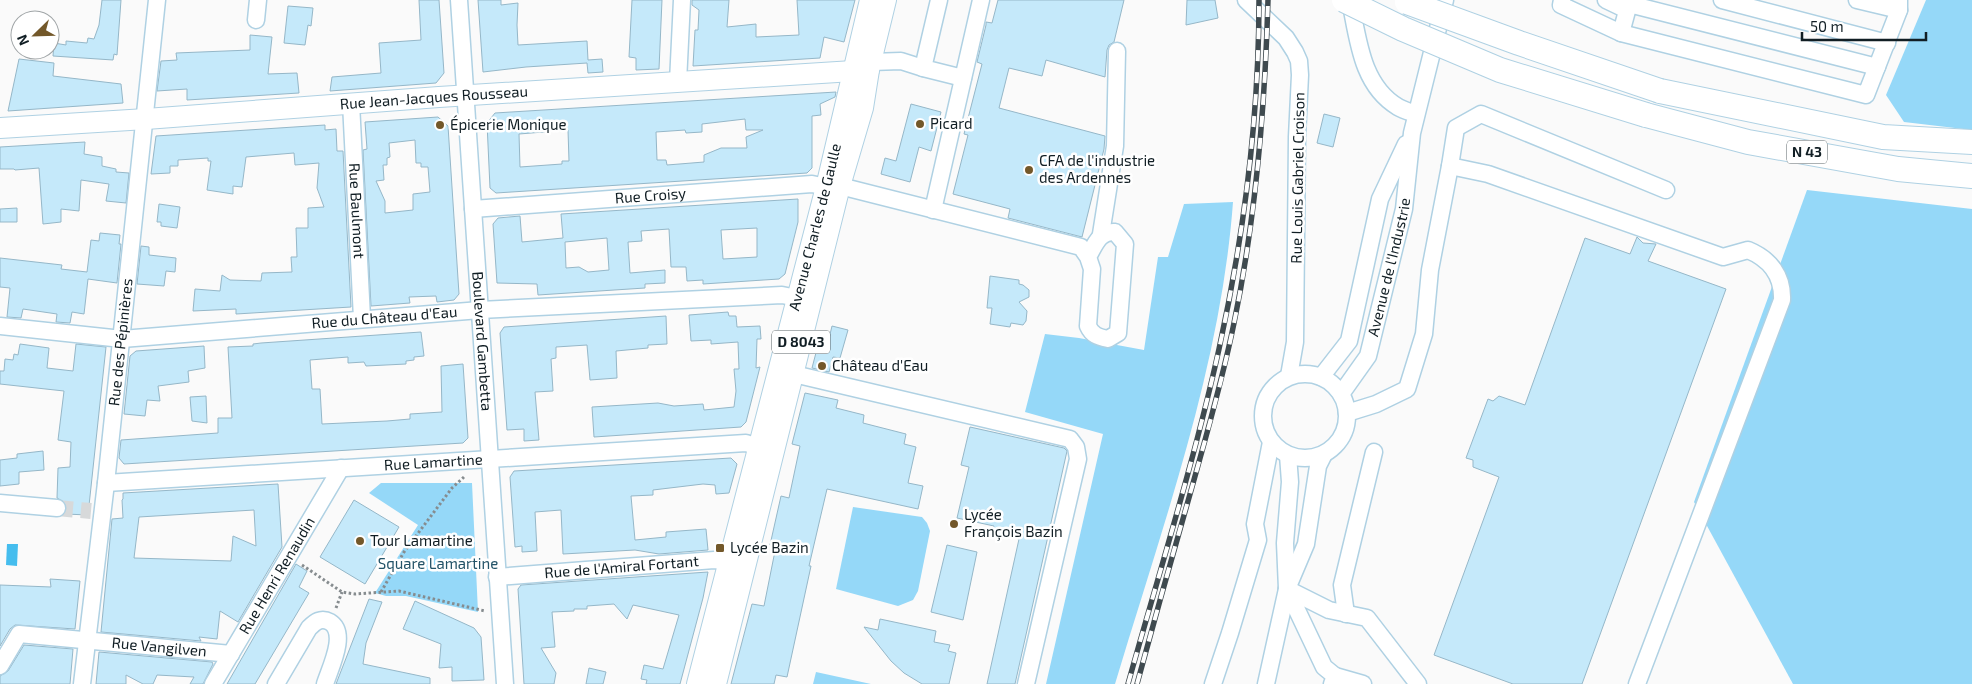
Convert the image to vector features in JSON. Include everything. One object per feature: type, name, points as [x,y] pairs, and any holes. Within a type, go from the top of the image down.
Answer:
[{"type":"highway","name":"N 43","points":[[1344,0],[1403,29],[1500,70],[1646,115],[1758,144],[1898,168],[1972,176]]},
{"type":"highway","name":"N 43","points":[[1403,0],[1519,43],[1660,91],[1883,137],[1972,142]]},
{"type":"main road","name":"Avenue Charles de Gaulle","points":[[864,68],[870,0]]},
{"type":"main road","name":"Avenue Charles de Gaulle","points":[[697,684],[737,562],[864,68],[886,0]]},
{"type":"main road","name":"Rue Jean-Jacques Rousseau","points":[[0,128],[864,68]]},
{"type":"main road","name":"Avenue Charles de Gaulle","points":[[716,684],[758,447],[786,372],[797,298],[833,186]]},
{"type":"street","name":"Rue des Pépinières","points":[[82,684],[97,512],[106,483],[146,119],[157,0]]},
{"type":"street","points":[[256,20],[258,0]]},
{"type":"street","name":"Boulevard Gambetta","points":[[459,0],[480,310],[482,459],[497,577],[505,684]]},
{"type":"street","points":[[678,82],[682,0]]},
{"type":"street","points":[[923,68],[939,0]]},
{"type":"street","points":[[933,210],[981,0]]},
{"type":"street","name":"Rue Louis Gabriel Croison","points":[[1246,0],[1292,45],[1299,68],[1295,342],[1289,376]]},
{"type":"street","points":[[1350,0],[1366,71],[1379,91],[1398,107],[1416,114]]},
{"type":"street","name":"Avenue de l'Industrie","points":[[1341,394],[1368,356],[1404,209],[1412,133],[1416,114],[1445,0]]},
{"type":"street","points":[[1562,0],[1561,5],[1621,34],[1866,95],[1887,43],[1899,5],[1857,0]]},
{"type":"street","points":[[1606,0],[1877,67]]},
{"type":"street","points":[[1722,0],[1887,43]]},
{"type":"street","points":[[1621,34],[1628,5]]},
{"type":"street","points":[[1101,234],[1114,232],[1125,244],[1118,333],[1108,339],[1097,337],[1088,326],[1092,269],[1088,257],[1101,234],[1114,146],[1117,50]]},
{"type":"street","points":[[864,68],[901,61],[963,78]]},
{"type":"street","name":"Rue Baulmont","points":[[351,103],[362,318]]},
{"type":"street","points":[[1347,413],[1376,404],[1407,389],[1424,334],[1430,270],[1456,128],[1481,114],[1666,190]]},
{"type":"street","name":"Avenue de l'Industrie","points":[[1321,377],[1349,341],[1380,199],[1412,133]]},
{"type":"street","points":[[1450,166],[1488,174],[1723,257],[1748,250],[1769,261],[1783,285],[1782,300],[1637,684]]},
{"type":"street","name":"Rue Croisy","points":[[473,209],[812,184],[833,186],[1081,247],[1088,257]]},
{"type":"street","name":"Rue du Château d'Eau","points":[[0,326],[122,339],[362,318],[480,310],[782,295],[797,298]]},
{"type":"street","points":[[786,372],[1070,439],[1076,447],[1078,459],[1026,684]]},
{"type":"street","points":[[1300,374],[1321,377],[1332,384],[1341,394],[1347,413],[1342,437],[1334,447],[1324,454],[1312,458],[1288,455],[1276,448],[1267,436],[1263,423],[1263,408],[1268,395],[1277,384],[1289,376],[1300,374]]},
{"type":"street","points":[[1213,684],[1258,540],[1255,524],[1272,442]]},
{"type":"street","name":"Rue Lamartine","points":[[106,483],[746,443],[758,447]]},
{"type":"street","points":[[1346,614],[1342,585],[1374,452]]},
{"type":"street","points":[[1266,684],[1287,589],[1306,544],[1318,466],[1324,454]]},
{"type":"street","points":[[1288,455],[1290,482],[1285,543],[1287,589],[1324,667],[1333,680],[1363,684]]},
{"type":"street","name":"Rue Henri Renaudin","points":[[213,684],[341,468]]},
{"type":"street","points":[[0,503],[57,508]]},
{"type":"street","name":"Rue de l'Amiral Fortant","points":[[497,577],[737,562]]},
{"type":"street","points":[[1287,589],[1329,610],[1367,618],[1418,684]]},
{"type":"street","points":[[276,684],[309,628],[317,621],[324,620],[331,622],[337,630],[339,640],[325,684]]},
{"type":"street","name":"Rue Vangilven","points":[[0,666],[19,634],[231,654]]},
{"type":"path","points":[[381,592],[404,552],[452,488],[482,459]]},
{"type":"path","points":[[289,557],[342,592],[354,594],[399,591],[500,615]]},
{"type":"green space","points":[[1926,0],[1972,0],[1972,130],[1904,122],[1886,95]]},
{"type":"green space","points":[[1807,190],[1972,209],[1972,684],[1793,684],[1694,502]]},
{"type":"green space","points":[[1233,202],[1216,324],[1203,385],[1170,506],[1115,684],[1046,684],[1103,434],[1025,412],[1045,334],[1144,350],[1158,257],[1168,257],[1184,204]]},
{"type":"green space","name":"Square Lamartine","points":[[381,483],[472,483],[478,612],[406,596],[386,596],[375,593],[418,525],[369,493]]},
{"type":"green space","points":[[853,507],[922,517],[927,523],[930,531],[918,591],[913,600],[898,606],[836,589]]},
{"type":"green space","points":[[816,672],[871,684],[813,684]]},
{"type":"shaded area","points":[[7,544],[18,544],[17,566],[6,565]]},
{"type":"building","points":[[102,0],[121,0],[117,55],[114,54],[113,60],[60,56],[60,44],[66,45],[66,41],[87,43],[88,38],[94,39],[99,25]]},
{"type":"building","points":[[419,0],[439,0],[444,73],[436,83],[330,91],[332,77],[381,73],[379,43],[421,40]]},
{"type":"building","points":[[478,0],[501,0],[501,5],[518,3],[518,45],[587,41],[588,60],[602,59],[603,72],[588,73],[587,63],[483,72]]},
{"type":"building","points":[[632,0],[662,0],[659,69],[636,70],[636,58],[629,57]]},
{"type":"building","points":[[692,0],[729,0],[727,27],[756,24],[756,37],[799,35],[797,0],[855,0],[844,42],[824,37],[820,58],[693,66],[695,30],[698,30],[699,10],[692,5]]},
{"type":"building","points":[[998,0],[1124,0],[1114,42],[1109,45],[1107,50],[1105,77],[1046,60],[1042,76],[1009,68],[999,108],[1105,136],[1104,149],[1082,237],[1008,218],[1010,209],[953,194],[968,135],[964,134],[982,64],[977,62],[986,22],[992,23]]},
{"type":"building","points":[[1187,0],[1215,0],[1218,18],[1186,25]]},
{"type":"building","points":[[288,6],[313,8],[311,26],[308,25],[305,45],[284,43]]},
{"type":"building","points":[[250,35],[272,37],[268,74],[297,73],[299,93],[187,100],[187,89],[157,91],[161,61],[177,60],[176,53],[250,50]]},
{"type":"building","points":[[19,60],[54,63],[53,76],[121,84],[123,103],[8,111]]},
{"type":"building","points":[[836,92],[835,97],[820,104],[821,115],[812,116],[812,168],[807,173],[496,193],[490,188],[487,123],[495,113]],"holes":[[[745,119],[746,130],[763,130],[746,137],[747,148],[721,148],[704,155],[704,162],[667,165],[666,160],[657,160],[656,132],[685,130],[686,133],[702,132],[702,124]],[[568,130],[569,161],[562,161],[562,164],[520,167],[519,134]]]},
{"type":"building","points":[[911,104],[941,112],[931,151],[919,147],[910,182],[881,174],[885,158],[896,161]]},
{"type":"building","points":[[1324,114],[1340,118],[1333,147],[1317,143]]},
{"type":"building","points":[[438,117],[448,126],[459,294],[454,300],[437,302],[436,296],[409,297],[410,303],[371,306],[363,150],[367,149],[365,122]],"holes":[[[415,140],[416,163],[421,163],[421,167],[428,167],[430,192],[413,194],[413,210],[385,213],[385,201],[376,181],[384,180],[383,165],[387,165],[387,158],[390,157],[389,143]]]},
{"type":"building","points":[[325,125],[325,130],[336,129],[337,151],[343,151],[351,307],[236,314],[236,309],[193,311],[195,289],[220,291],[222,275],[230,280],[261,281],[262,273],[292,272],[291,257],[297,257],[296,228],[308,228],[308,208],[324,207],[317,188],[319,163],[295,165],[294,153],[246,157],[242,187],[233,186],[233,194],[207,190],[211,161],[208,161],[208,158],[178,160],[178,166],[170,166],[170,173],[151,174],[156,136]]},
{"type":"building","points":[[85,142],[84,154],[102,157],[102,166],[116,169],[116,172],[129,173],[126,203],[106,201],[109,184],[81,180],[79,211],[61,209],[61,222],[43,224],[39,168],[0,169],[0,147]]},
{"type":"building","points":[[798,199],[798,222],[785,274],[779,279],[703,284],[703,280],[687,281],[686,267],[671,267],[669,229],[641,231],[642,241],[628,242],[630,273],[665,270],[665,283],[645,284],[645,288],[538,295],[537,284],[497,283],[493,224],[498,218],[520,216],[522,242],[563,238],[561,214]],"holes":[[[757,228],[757,257],[723,259],[721,230]],[[607,238],[609,270],[588,272],[579,267],[566,268],[565,242]]]},
{"type":"building","points":[[159,204],[180,207],[177,228],[161,226],[161,222],[157,222]]},
{"type":"building","points":[[17,208],[17,222],[0,222],[0,209]]},
{"type":"building","points":[[100,233],[120,235],[119,244],[121,244],[117,283],[88,279],[84,314],[72,312],[70,323],[56,322],[57,314],[23,309],[21,318],[7,317],[10,288],[0,287],[0,258],[62,265],[61,269],[87,272],[91,240],[99,241]]},
{"type":"building","points":[[1637,237],[1643,243],[1656,244],[1648,261],[1726,289],[1582,684],[1513,684],[1434,655],[1499,477],[1473,467],[1473,460],[1466,458],[1488,399],[1493,401],[1499,396],[1525,405],[1585,238],[1630,254]]},
{"type":"building","points":[[141,246],[149,247],[149,255],[176,258],[175,272],[166,271],[164,286],[137,284]]},
{"type":"building","points":[[990,276],[1019,280],[1019,284],[1029,290],[1029,297],[1019,302],[1027,311],[1026,321],[1023,325],[1011,323],[1010,327],[990,324],[992,308],[987,308]]},
{"type":"building","points":[[728,312],[729,316],[736,316],[737,327],[760,326],[761,339],[757,339],[756,368],[760,367],[746,422],[741,427],[594,437],[592,407],[658,403],[674,406],[703,404],[704,410],[734,407],[736,391],[734,369],[739,369],[738,342],[711,344],[711,340],[691,341],[689,315]]},
{"type":"building","points":[[666,316],[667,344],[648,345],[648,348],[616,351],[617,378],[590,380],[587,345],[556,347],[556,358],[551,359],[553,391],[535,392],[539,440],[524,441],[524,429],[507,430],[500,333],[504,327]]},
{"type":"building","points":[[832,326],[848,330],[840,358],[833,357],[829,372],[812,368],[818,345],[827,347]]},
{"type":"building","points":[[421,332],[424,356],[414,357],[414,360],[406,361],[406,364],[366,366],[364,362],[348,363],[348,357],[310,360],[312,389],[320,389],[322,424],[410,419],[410,414],[442,412],[441,366],[463,364],[468,438],[463,443],[124,464],[119,458],[121,440],[218,433],[218,418],[232,418],[228,347]]},
{"type":"building","points":[[20,344],[49,348],[47,368],[73,371],[76,344],[106,347],[88,515],[65,514],[66,503],[57,498],[58,468],[70,467],[71,442],[58,440],[64,391],[0,384],[0,371],[4,371],[5,359],[13,360],[14,354],[18,355]]},
{"type":"building","points":[[204,346],[205,368],[188,371],[189,382],[158,386],[160,401],[147,400],[145,416],[124,414],[130,356],[136,351]]},
{"type":"building","points":[[805,393],[838,400],[836,408],[864,415],[863,423],[906,434],[904,444],[916,447],[908,483],[923,486],[918,509],[827,489],[809,566],[811,566],[787,677],[776,675],[774,684],[731,684],[752,604],[764,606],[776,546],[770,545],[781,496],[789,498],[800,446],[792,444]]},
{"type":"building","points":[[206,396],[207,423],[192,421],[190,397]]},
{"type":"building","points":[[970,427],[1064,448],[1067,451],[1015,684],[987,684],[1019,539],[992,533],[994,526],[957,518],[969,467],[961,465]]},
{"type":"building","points":[[43,451],[44,470],[19,472],[19,484],[0,486],[0,460],[17,458],[17,454]]},
{"type":"building","points":[[731,458],[737,464],[729,493],[716,494],[715,485],[703,484],[653,490],[653,495],[631,496],[635,540],[666,537],[666,532],[706,529],[708,550],[659,554],[635,550],[563,554],[561,510],[535,512],[537,551],[522,552],[522,546],[515,547],[510,477],[514,471]]},
{"type":"building","points":[[278,484],[282,547],[238,622],[220,611],[217,639],[199,637],[201,641],[101,632],[112,519],[123,518],[123,493]],"holes":[[[254,510],[256,546],[233,536],[231,561],[134,558],[139,517]]]},
{"type":"building","name":"Tour Lamartine","points":[[354,500],[399,527],[365,584],[320,557]]},
{"type":"building","points":[[947,545],[977,552],[963,620],[931,612]]},
{"type":"building","points":[[296,564],[307,571],[299,587],[309,593],[255,684],[227,684]]},
{"type":"building","points":[[708,572],[680,684],[646,684],[647,680],[641,679],[644,665],[663,669],[679,615],[633,605],[627,619],[614,604],[587,606],[587,609],[574,609],[574,611],[552,612],[555,647],[541,648],[556,673],[554,684],[524,684],[518,589],[521,585]]},
{"type":"building","points":[[50,579],[80,581],[75,629],[15,625],[10,629],[0,646],[0,585],[51,587]]},
{"type":"building","points":[[369,599],[382,602],[366,643],[363,664],[430,678],[430,684],[336,684]]},
{"type":"building","points":[[415,601],[474,628],[481,637],[484,680],[452,681],[452,667],[439,668],[441,644],[403,629]]},
{"type":"building","points":[[880,619],[936,631],[934,642],[950,645],[948,651],[956,653],[949,684],[922,684],[904,673],[891,661],[864,627],[878,630]]},
{"type":"building","points":[[24,645],[73,649],[70,684],[0,684],[0,676],[8,671]]},
{"type":"building","points":[[99,652],[212,662],[213,664],[203,684],[190,684],[194,677],[157,675],[153,684],[143,684],[126,675],[126,684],[96,684]]},
{"type":"building","points":[[589,668],[606,672],[603,684],[586,684]]},
{"type":"tunnel","points":[[57,508],[91,511]]},
{"type":"railway","points":[[1128,684],[1199,433],[1228,306],[1243,219],[1253,131],[1259,0]]},
{"type":"railway","points":[[1137,684],[1230,344],[1242,283],[1254,203],[1262,122],[1268,0]]},
{"type":"place","name":"Picard","points":[[920,124]]},
{"type":"place","name":"Épicerie Monique","points":[[440,125]]},
{"type":"place","name":"CFA de l'industrie des Ardennes","points":[[1029,170]]},
{"type":"place","name":"Château d'Eau","points":[[822,366]]},
{"type":"place","name":"Lycée François Bazin","points":[[954,524]]},
{"type":"place","name":"Tour Lamartine","points":[[360,541]]},
{"type":"place","name":"Lycée Bazin","points":[[720,548]]}]
